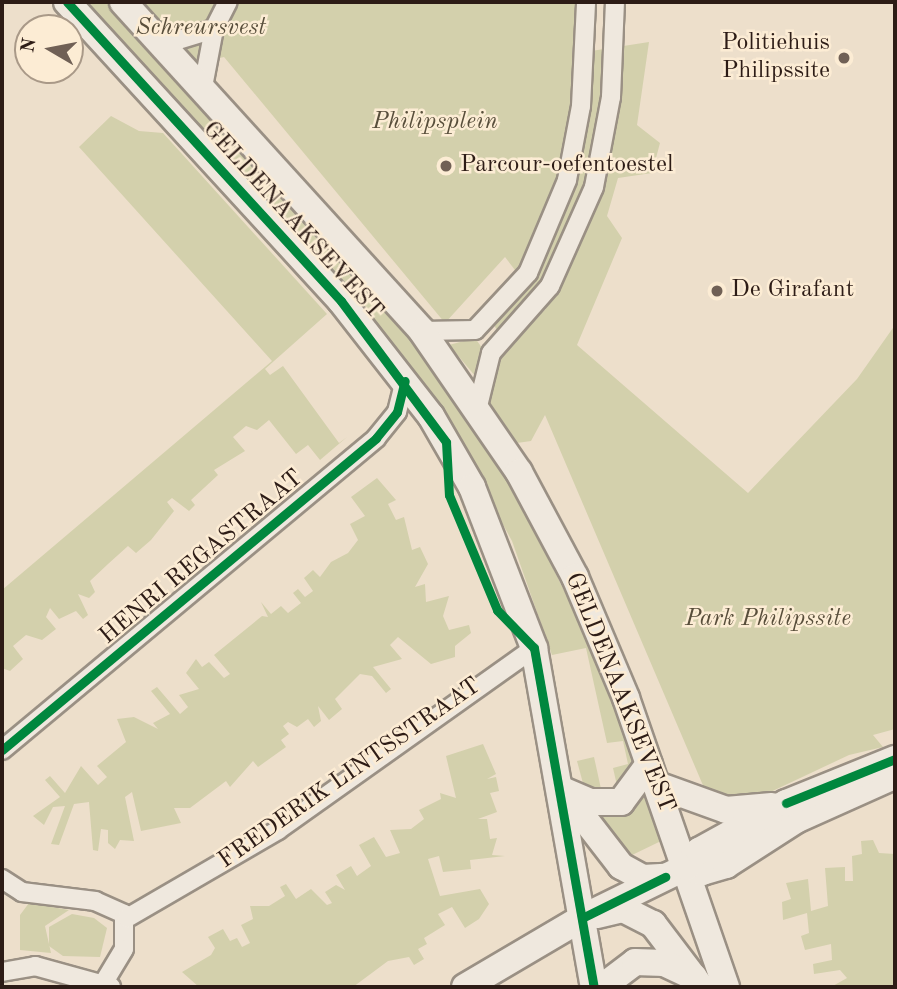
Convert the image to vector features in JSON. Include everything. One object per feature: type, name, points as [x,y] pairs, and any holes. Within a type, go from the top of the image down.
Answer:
[{"type":"main road","name":"GELDENAAKSEVEST","points":[[67,2],[341,301],[405,381],[477,497],[534,648],[594,987]]},
{"type":"main road","name":"GELDENAAKSEVEST","points":[[123,2],[422,331],[478,406],[571,569],[653,774],[675,872],[726,987]]},
{"type":"main road","points":[[466,987],[582,918],[675,872],[699,851],[786,803],[895,759]]},
{"type":"main road","points":[[561,789],[590,802],[621,802],[653,774],[726,810],[786,803]]},
{"type":"main road","points":[[561,789],[621,866],[643,878],[675,872],[702,872],[726,865],[796,820],[895,776]]},
{"type":"main road","points":[[582,918],[623,909],[653,924],[698,983]]},
{"type":"main road","points":[[602,987],[635,962],[664,963],[698,983]]},
{"type":"street","points":[[203,88],[214,29],[228,2]]},
{"type":"street","points":[[422,331],[475,330],[513,295],[561,202],[578,121],[586,18],[616,18],[605,126],[594,187],[573,239],[534,309],[491,353],[478,406]]},
{"type":"street","points":[[162,46],[214,29]]},
{"type":"street","points":[[578,121],[605,126]]},
{"type":"street","name":"HENRI REGASTRAAT","points":[[2,750],[376,438],[397,412],[405,381]]},
{"type":"street","name":"FREDERIK LINTSSTRAAT","points":[[127,918],[278,830],[534,648]]},
{"type":"street","points":[[2,879],[22,892],[112,905],[127,918],[124,949],[108,985],[35,966],[2,972]]},
{"type":"green space","points":[[94,2],[107,2],[405,330],[509,479],[587,637],[635,766],[618,790],[613,768],[628,764],[623,741],[607,743],[586,648],[552,655],[512,541],[439,408],[367,313],[88,7]]},
{"type":"green space","points":[[141,2],[580,2],[572,54],[649,42],[637,125],[660,143],[652,173],[618,178],[607,216],[622,238],[577,345],[748,493],[857,379],[895,325],[895,729],[873,735],[883,747],[849,755],[760,797],[741,801],[705,790],[545,415],[531,441],[502,445],[478,406],[491,353],[546,309],[535,296],[500,335],[492,322],[525,283],[505,257],[445,323],[224,57],[197,63]]},
{"type":"green space","points":[[111,116],[139,131],[163,133],[327,314],[265,369],[270,375],[283,366],[339,443],[347,437],[320,460],[308,445],[296,454],[269,420],[257,430],[246,426],[233,437],[245,451],[214,470],[218,475],[191,500],[195,505],[189,511],[172,498],[167,502],[174,511],[151,540],[136,553],[128,546],[108,564],[90,581],[95,592],[89,598],[78,594],[88,615],[83,619],[76,611],[59,619],[50,608],[46,617],[56,629],[42,640],[26,635],[13,646],[23,659],[10,671],[2,668],[2,590],[272,361],[79,147]]},
{"type":"green space","points":[[475,338],[485,352],[476,377],[449,345]]},
{"type":"green space","points":[[377,478],[396,500],[388,504],[396,520],[404,517],[412,550],[420,547],[428,564],[415,587],[425,584],[426,602],[449,596],[443,616],[449,630],[469,625],[471,633],[455,646],[455,657],[431,664],[398,637],[390,645],[402,659],[373,667],[391,689],[386,693],[372,676],[360,674],[335,699],[342,709],[329,720],[318,706],[321,721],[314,727],[308,719],[297,727],[288,722],[283,726],[289,734],[281,740],[286,747],[258,767],[253,761],[230,787],[226,781],[190,808],[174,808],[181,823],[141,831],[132,792],[125,797],[134,841],[120,840],[115,849],[108,843],[108,830],[101,829],[98,851],[93,850],[89,802],[74,804],[59,845],[51,844],[65,806],[53,807],[44,825],[33,816],[60,797],[45,780],[50,776],[65,793],[81,766],[98,785],[107,777],[97,766],[126,742],[117,719],[134,717],[158,729],[153,723],[170,714],[151,691],[157,687],[180,714],[188,707],[179,695],[199,689],[186,673],[196,659],[202,667],[209,662],[224,678],[230,674],[214,655],[262,616],[268,617],[261,602],[271,614],[281,606],[288,613],[301,603],[293,593],[298,589],[305,597],[313,591],[304,578],[313,570],[320,577],[331,562],[348,553],[358,540],[350,524],[365,516],[351,497]]},
{"type":"green space","points":[[483,744],[496,774],[487,779],[496,777],[499,791],[490,793],[497,812],[478,819],[487,819],[490,839],[497,838],[492,855],[505,856],[470,860],[471,869],[443,872],[439,856],[428,859],[440,896],[480,889],[489,904],[479,919],[465,928],[452,907],[438,914],[445,925],[424,938],[427,944],[418,949],[424,959],[414,965],[409,957],[388,961],[353,987],[199,987],[182,972],[211,955],[215,948],[208,937],[223,929],[230,941],[237,938],[242,947],[250,943],[241,925],[253,919],[250,906],[269,906],[285,896],[280,887],[286,884],[296,899],[311,889],[327,905],[332,903],[325,892],[336,885],[345,890],[336,875],[351,866],[357,876],[371,866],[359,845],[374,837],[386,857],[400,853],[390,830],[411,829],[424,819],[419,810],[441,799],[440,793],[456,798],[446,756]]},
{"type":"green space","points":[[594,757],[600,793],[584,787],[577,761]]},
{"type":"green space","points":[[644,791],[661,841],[628,857],[595,815],[619,814]]},
{"type":"green space","points":[[873,840],[879,853],[895,854],[895,987],[831,987],[847,978],[840,970],[814,974],[813,964],[832,960],[831,944],[805,950],[801,936],[809,933],[807,913],[783,920],[782,902],[791,899],[786,883],[808,879],[811,911],[828,906],[825,868],[845,867],[845,881],[853,881],[852,856],[862,854],[861,841]]},
{"type":"green space","points":[[29,903],[69,910],[45,926],[51,953],[20,950],[20,915]]},
{"type":"green space","points":[[72,914],[94,918],[107,928],[100,957],[63,956],[49,946],[49,927]]},
{"type":"cycle path","points":[[67,2],[341,301],[446,442],[449,495],[497,610],[534,648],[594,987]]},
{"type":"cycle path","points":[[2,750],[376,438],[397,412],[405,381]]},
{"type":"cycle path","points":[[786,803],[895,759]]},
{"type":"cycle path","points":[[582,918],[665,877]]},
{"type":"place","name":"Politiehuis Philipssite","points":[[844,58]]},
{"type":"place","name":"Parcour-oefentoestel","points":[[446,166]]},
{"type":"place","name":"De Girafant","points":[[717,291]]},
{"type":"park label","name":"Schreursvest","points":[[201,29]]},
{"type":"park label","name":"Philipsplein","points":[[435,123]]},
{"type":"park label","name":"Park Philipssite","points":[[768,620]]}]
